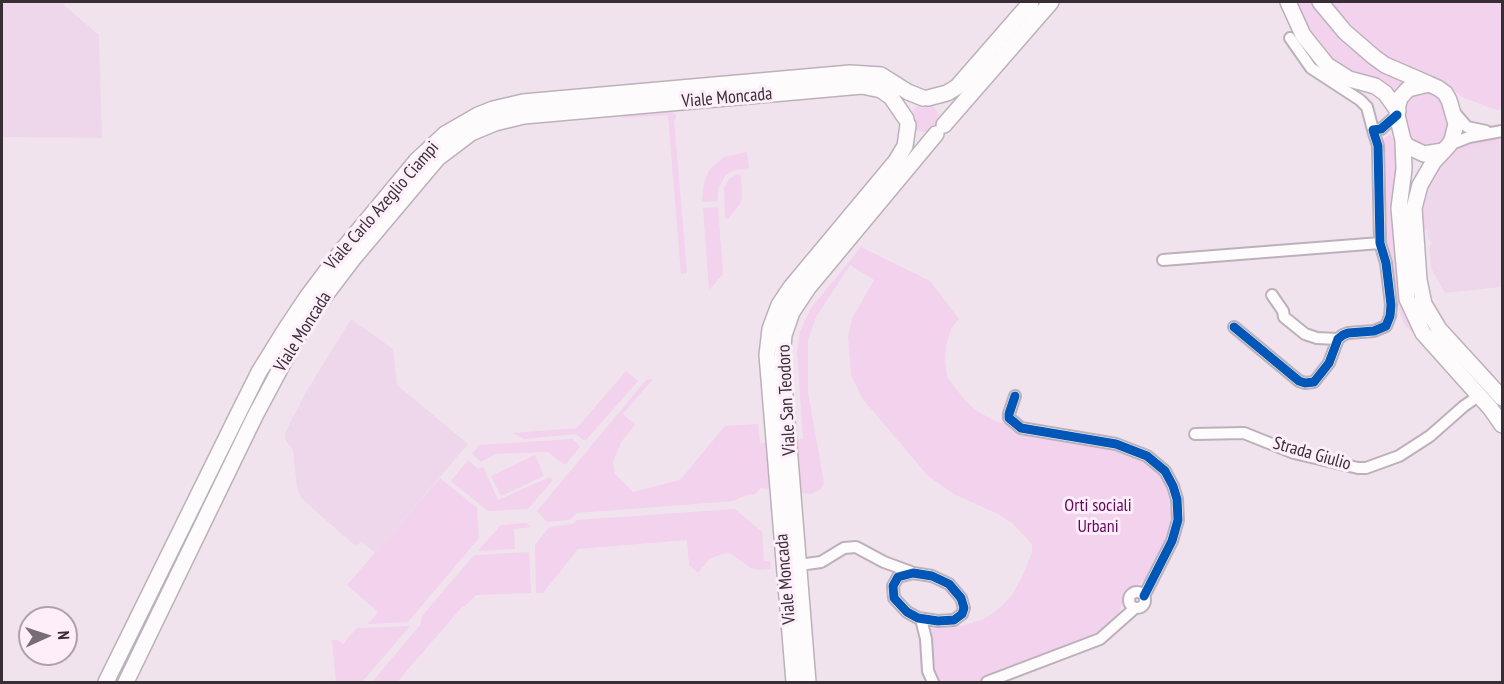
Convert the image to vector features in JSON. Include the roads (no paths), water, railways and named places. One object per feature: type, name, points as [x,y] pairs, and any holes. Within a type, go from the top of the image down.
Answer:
[{"type":"main road","points":[[907,122],[910,105],[947,93],[957,87],[1031,2]]},
{"type":"main road","name":"Viale San Teodoro","points":[[781,441],[784,334],[792,312],[808,288],[940,130],[1051,2]]},
{"type":"main road","points":[[1288,2],[1303,35],[1327,65],[1349,79],[1375,86],[1385,93],[1398,113],[1403,138],[1404,169],[1399,208],[1407,299],[1423,333],[1480,395],[1503,425]]},
{"type":"main road","points":[[1320,2],[1345,32],[1374,57],[1385,65],[1445,93],[1454,112],[1455,132],[1420,185],[1414,208],[1421,292],[1429,314],[1439,329],[1503,398]]},
{"type":"main road","name":"Viale Carlo Azeglio Ciampi","points":[[106,682],[240,410],[285,330],[342,249],[417,160],[445,134],[478,115],[522,102],[863,72],[873,73],[884,84],[926,98]]},
{"type":"main road","points":[[884,84],[910,130],[925,137],[940,130],[945,114],[934,100],[926,98]]},
{"type":"main road","name":"Viale Moncada","points":[[126,682],[255,416],[296,339],[318,305],[353,259],[427,171],[453,146],[482,128],[524,116],[884,84]]},
{"type":"main road","points":[[1398,113],[1401,98],[1408,89],[1429,84]]},
{"type":"main road","name":"Viale Moncada","points":[[794,682],[792,565],[781,441],[767,355],[768,338],[773,319],[790,287],[896,161],[905,146],[907,122]]},
{"type":"main road","points":[[1403,138],[1407,146],[1424,154],[1446,148]]},
{"type":"main road","points":[[792,565],[808,682]]},
{"type":"street","points":[[1272,295],[1283,310],[1284,317],[1305,333],[1317,338],[1338,339],[1348,333],[1379,330],[1389,322],[1388,280],[1384,251],[1380,243],[1377,129],[1367,107],[1311,68],[1290,38]]},
{"type":"street","points":[[1454,112],[1467,127],[1497,131]]},
{"type":"street","points":[[1377,129],[1398,113]]},
{"type":"street","points":[[1377,129],[1396,132],[1403,138]]},
{"type":"street","points":[[1446,148],[1469,137],[1497,131]]},
{"type":"street","points":[[1163,260],[1380,243]]},
{"type":"street","points":[[1234,327],[1299,381],[1305,383],[1314,382],[1329,363],[1338,339]]},
{"type":"street","name":"Strada Giulio","points":[[1195,434],[1244,433],[1294,453],[1366,468],[1400,456],[1480,395]]},
{"type":"street","points":[[987,682],[1100,639],[1120,619],[1135,608],[1143,606],[1141,594],[1154,576],[1172,542],[1178,520],[1177,499],[1173,486],[1165,471],[1147,456],[1116,444],[1022,428],[1012,422],[1008,414],[1015,396]]},
{"type":"street","points":[[792,565],[821,562],[839,550],[856,547],[884,562],[913,573],[941,579],[955,589],[962,598],[964,608],[959,617],[954,620],[921,619],[899,605],[892,592],[895,582],[898,577],[913,573]]},
{"type":"street","points":[[884,562],[891,570],[895,582]]},
{"type":"street","points":[[1120,619],[1130,594],[1141,594]]},
{"type":"street","points":[[1128,598],[1129,603],[1135,608]]},
{"type":"street","points":[[921,619],[926,639],[928,671],[933,682]]},
{"type":"street","points":[[926,639],[929,626],[934,621]]},
{"type":"park label","name":"Orti sociali Urbani","points":[[1098,516]]}]
